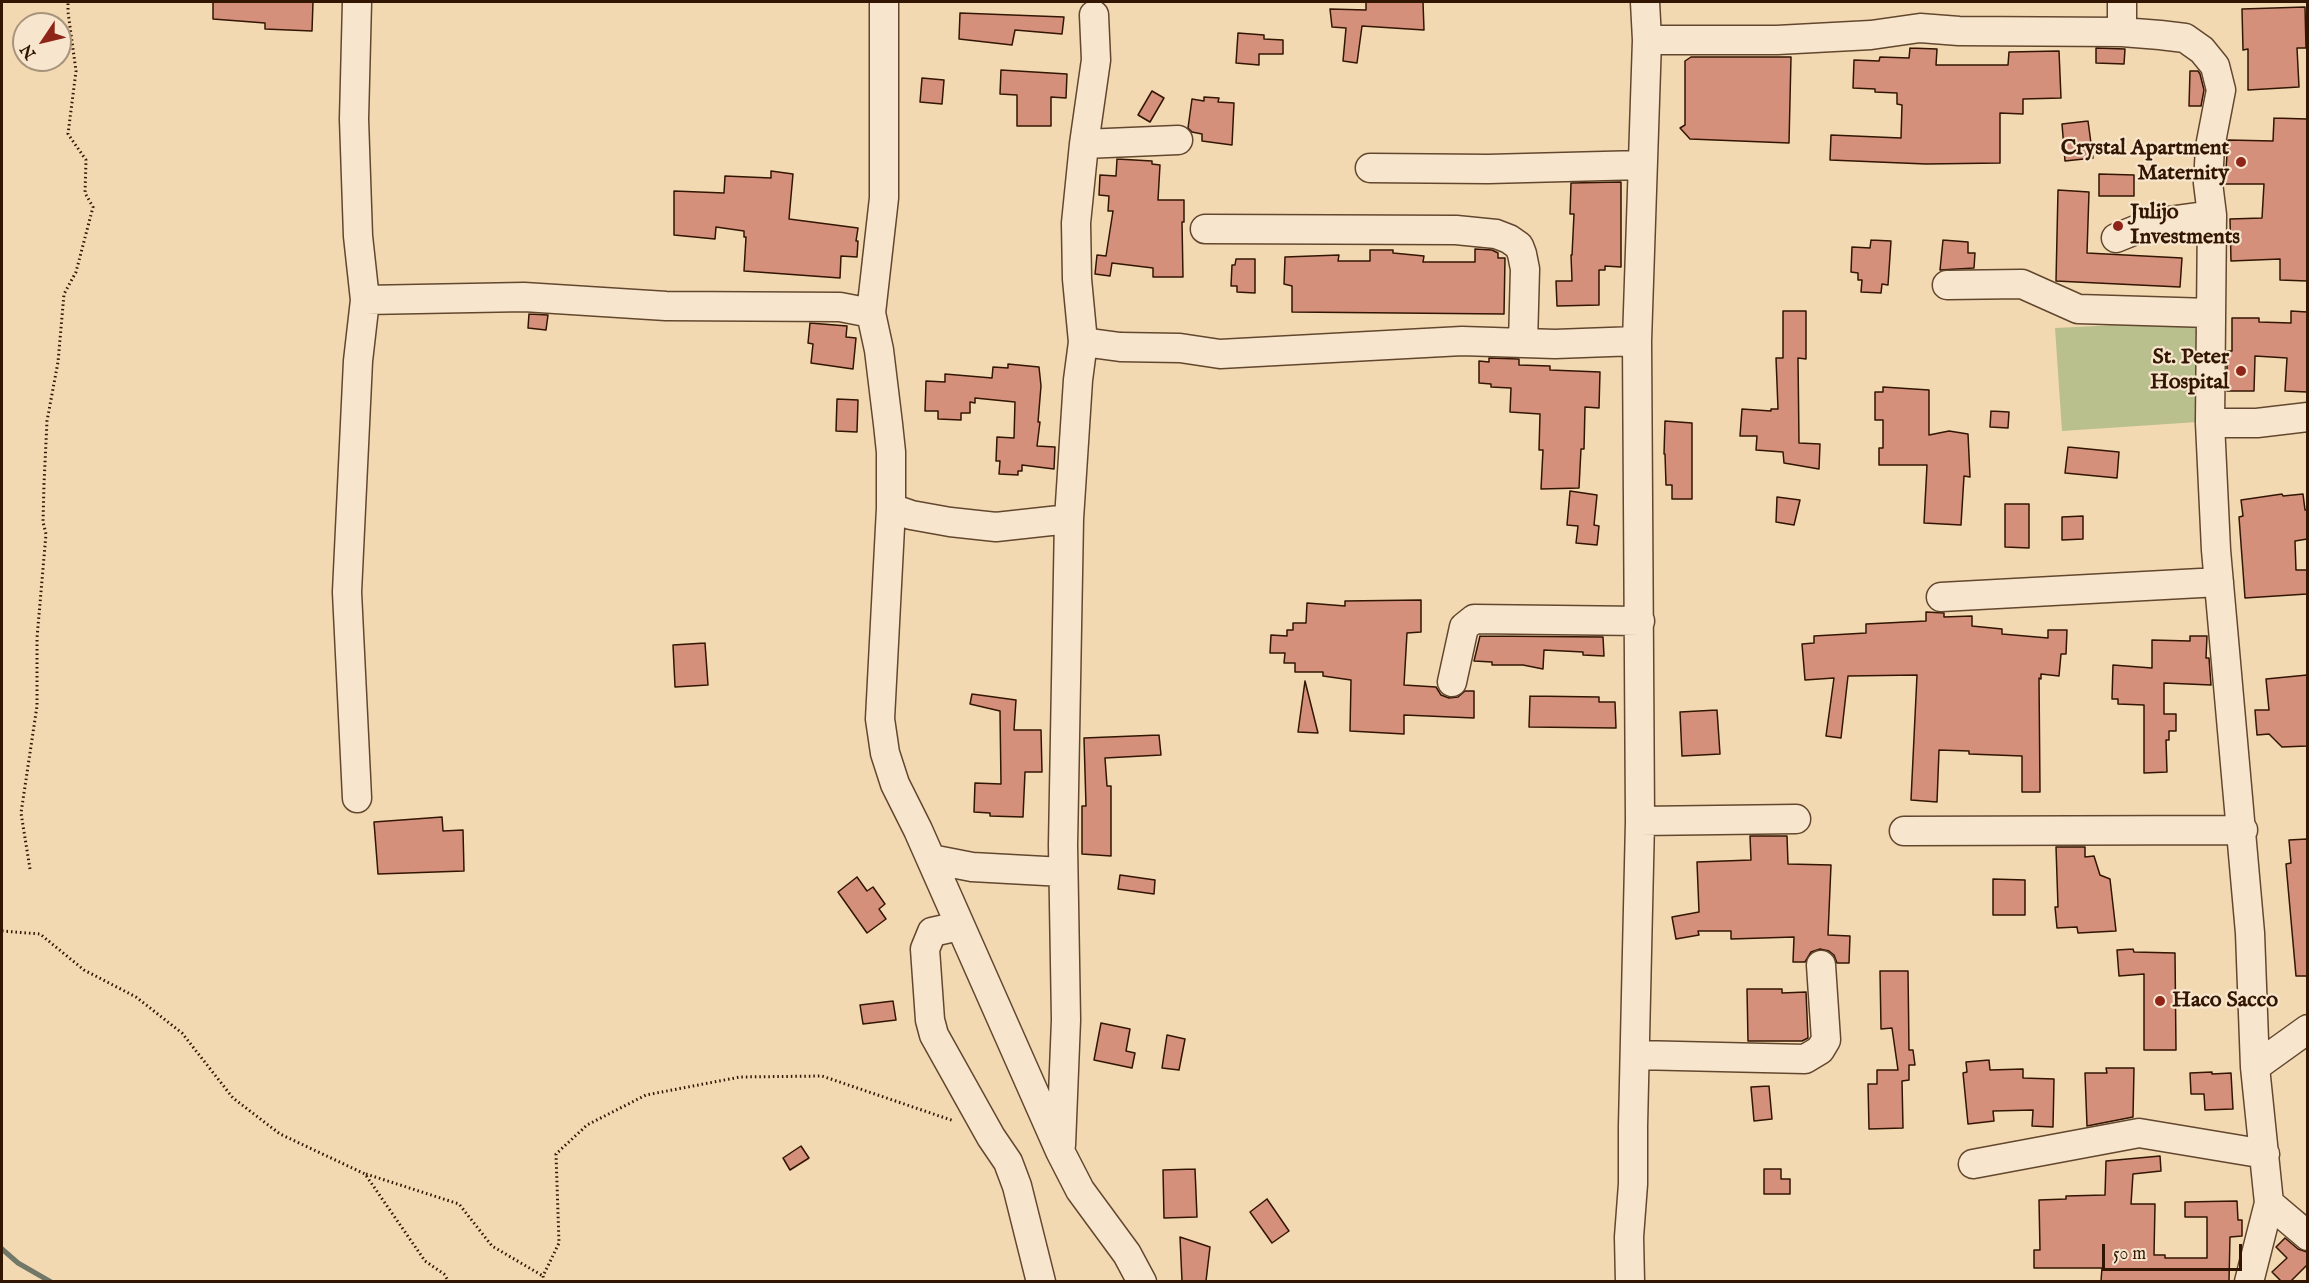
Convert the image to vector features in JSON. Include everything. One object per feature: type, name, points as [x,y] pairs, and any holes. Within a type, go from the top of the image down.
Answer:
[{"type":"street","points":[[357,2],[354,119],[358,236],[364,300],[358,361],[346,592],[357,798]]},
{"type":"street","points":[[884,2],[884,198],[871,314],[879,350],[891,452],[891,508],[880,719],[885,753],[896,784],[1060,1150],[1080,1190],[1127,1254],[1142,1281]]},
{"type":"street","points":[[1630,1281],[1629,1237],[1633,1184],[1632,1126],[1636,1055],[1640,821],[1637,341],[1647,40],[1646,2]]},
{"type":"street","points":[[2122,2],[2122,32]]},
{"type":"street","points":[[1060,1150],[1066,1020],[1063,872],[1069,519],[1078,380],[1083,342],[1077,279],[1076,223],[1096,60],[1094,15]]},
{"type":"street","points":[[1647,40],[1789,39],[1871,35],[1920,28],[1959,32],[2122,32],[2185,38],[2202,50],[2214,66],[2221,90],[2210,147],[2208,183],[2212,215],[2210,423],[2219,582],[2243,830],[2255,1067],[2269,1203],[2249,1281]]},
{"type":"street","points":[[1084,144],[1178,140]]},
{"type":"street","points":[[1370,168],[1488,169],[1642,165]]},
{"type":"street","points":[[2116,238],[2143,227],[2168,221],[2212,215]]},
{"type":"street","points":[[1205,229],[1456,230],[1496,234],[1519,246],[1522,254],[1525,269],[1523,343]]},
{"type":"street","points":[[1947,285],[2022,284],[2078,309],[2210,313]]},
{"type":"street","points":[[364,300],[524,297],[666,306],[832,306],[871,314]]},
{"type":"street","points":[[1083,342],[1120,347],[1180,348],[1220,354],[1462,341],[1523,343],[1637,341]]},
{"type":"street","points":[[2210,423],[2257,423],[2307,417]]},
{"type":"street","points":[[891,508],[911,515],[996,527],[1069,519]]},
{"type":"street","points":[[1941,597],[2219,582]]},
{"type":"street","points":[[1452,682],[1464,627],[1474,619],[1640,621]]},
{"type":"street","points":[[1640,821],[1796,819]]},
{"type":"street","points":[[1904,831],[2243,830]]},
{"type":"street","points":[[931,859],[972,867],[1063,872]]},
{"type":"street","points":[[959,926],[932,932],[925,949],[930,1020],[934,1035],[991,1137],[1008,1162],[1017,1186],[1041,1281]]},
{"type":"street","points":[[1636,1055],[1805,1059],[1820,1050],[1826,1040],[1821,964]]},
{"type":"street","points":[[2255,1067],[2307,1029]]},
{"type":"street","points":[[1973,1164],[2139,1133],[2265,1154]]},
{"type":"street","points":[[2269,1203],[2307,1236]]},
{"type":"path","points":[[30,869],[21,813],[37,706],[37,638],[46,534],[43,522],[47,422],[57,362],[63,294],[76,272],[93,207],[85,193],[86,160],[68,134],[76,71],[68,2]]},
{"type":"path","points":[[2,931],[40,934],[84,970],[136,997],[182,1033],[233,1098],[280,1134],[365,1174],[459,1204],[492,1246],[543,1276]]},
{"type":"path","points":[[544,1281],[543,1276],[559,1243],[556,1154],[587,1125],[646,1095],[740,1077],[822,1076],[951,1119],[960,1126]]},
{"type":"path","points":[[365,1174],[425,1261],[444,1274],[449,1281]]},
{"type":"green space","points":[[2197,321],[2198,422],[2062,431],[2055,328]]},
{"type":"building","points":[[213,2],[313,2],[312,31],[265,29],[265,23],[213,19]]},
{"type":"building","points":[[1366,2],[1423,2],[1424,30],[1362,26],[1357,63],[1343,61],[1346,28],[1332,27],[1330,9],[1366,10]]},
{"type":"building","points":[[2305,7],[2306,48],[2297,48],[2299,87],[2248,90],[2248,49],[2243,50],[2242,9]]},
{"type":"building","points":[[960,13],[1064,17],[1062,34],[1015,30],[1012,45],[959,39]]},
{"type":"building","points":[[1238,33],[1264,35],[1264,39],[1283,40],[1283,54],[1259,54],[1259,65],[1236,63]]},
{"type":"building","points":[[1910,48],[1937,49],[1936,65],[2008,65],[2009,52],[2059,51],[2061,98],[2023,99],[2023,114],[2000,113],[2000,163],[1926,164],[1830,160],[1831,135],[1901,138],[1902,105],[1897,104],[1897,93],[1853,88],[1854,60],[1879,61],[1880,57],[1909,58]]},
{"type":"building","points":[[2096,48],[2125,49],[2124,64],[2096,63]]},
{"type":"building","points":[[1691,57],[1791,57],[1789,143],[1690,139],[1680,128],[1685,125],[1685,61]]},
{"type":"building","points":[[1001,70],[1067,74],[1066,98],[1051,97],[1051,126],[1017,126],[1017,95],[1000,94]]},
{"type":"building","points":[[2190,71],[2198,71],[2200,74],[2204,90],[2201,106],[2189,106]]},
{"type":"building","points":[[922,78],[944,80],[942,104],[920,102]]},
{"type":"building","points":[[1152,91],[1164,98],[1150,122],[1138,115]]},
{"type":"building","points":[[1204,97],[1219,98],[1218,102],[1234,103],[1232,145],[1202,141],[1202,134],[1192,132],[1188,128],[1192,99],[1204,101]]},
{"type":"building","points":[[2274,118],[2307,119],[2307,281],[2280,280],[2280,259],[2231,261],[2230,219],[2262,218],[2264,184],[2225,184],[2228,140],[2273,141]]},
{"type":"building","points":[[2088,121],[2093,158],[2065,161],[2062,124]]},
{"type":"building","points":[[1117,159],[1152,161],[1152,164],[1160,165],[1158,200],[1184,200],[1183,277],[1153,277],[1153,268],[1112,263],[1110,276],[1095,274],[1097,255],[1106,256],[1113,211],[1108,211],[1109,196],[1099,195],[1100,175],[1116,176]]},
{"type":"building","points":[[771,171],[793,174],[789,219],[858,228],[857,257],[841,256],[840,278],[744,271],[746,237],[744,237],[744,231],[716,227],[715,239],[674,235],[674,191],[724,193],[725,176],[771,178]]},
{"type":"building","points":[[2099,174],[2134,175],[2134,196],[2099,196]]},
{"type":"building","points":[[1621,182],[1621,267],[1605,266],[1605,270],[1599,270],[1599,305],[1557,306],[1556,281],[1572,281],[1574,214],[1570,214],[1571,183]]},
{"type":"building","points":[[2058,190],[2089,192],[2087,253],[2182,258],[2180,287],[2056,281]]},
{"type":"building","points":[[1871,240],[1891,241],[1888,285],[1882,284],[1881,293],[1861,292],[1862,280],[1858,280],[1858,273],[1851,272],[1852,247],[1870,248]]},
{"type":"building","points":[[1943,240],[1968,242],[1968,253],[1975,253],[1974,268],[1940,270]]},
{"type":"building","points":[[1475,249],[1492,250],[1498,253],[1498,258],[1505,258],[1504,314],[1292,312],[1292,286],[1284,284],[1285,257],[1339,255],[1338,261],[1370,261],[1370,250],[1393,250],[1393,253],[1424,256],[1423,262],[1475,262]]},
{"type":"building","points":[[1236,259],[1255,259],[1255,293],[1237,292],[1237,286],[1231,286],[1232,265],[1235,265]]},
{"type":"building","points":[[1783,311],[1806,311],[1806,359],[1798,358],[1799,443],[1820,444],[1819,469],[1784,463],[1783,452],[1756,450],[1757,436],[1740,436],[1742,409],[1771,411],[1771,409],[1778,409],[1776,358],[1783,358]]},
{"type":"building","points":[[2291,311],[2307,312],[2307,392],[2285,391],[2287,358],[2255,356],[2254,391],[2227,391],[2227,351],[2232,351],[2232,318],[2259,318],[2259,322],[2291,323]]},
{"type":"building","points":[[529,314],[548,315],[546,330],[528,328]]},
{"type":"building","points":[[810,323],[847,326],[846,337],[856,338],[853,369],[811,363],[813,344],[808,343]]},
{"type":"building","points":[[1489,358],[1519,359],[1519,365],[1550,366],[1550,370],[1600,372],[1599,408],[1585,407],[1584,449],[1581,449],[1579,488],[1541,489],[1543,450],[1539,450],[1540,414],[1510,412],[1511,388],[1491,387],[1491,384],[1479,383],[1479,361],[1489,362]]},
{"type":"building","points":[[1008,364],[1039,367],[1041,386],[1037,446],[1055,447],[1054,469],[1022,465],[1022,471],[1018,471],[1018,475],[999,474],[1000,461],[996,461],[997,437],[1014,438],[1015,402],[975,398],[975,403],[970,402],[970,413],[961,413],[961,420],[938,419],[938,411],[925,411],[926,381],[945,382],[945,374],[992,378],[993,367],[1008,368]]},
{"type":"building","points":[[1883,387],[1929,390],[1929,435],[1949,431],[1968,434],[1970,477],[1964,476],[1961,525],[1924,523],[1927,465],[1879,465],[1879,448],[1883,448],[1883,420],[1875,420],[1875,392],[1883,392]]},
{"type":"building","points":[[837,399],[858,400],[857,432],[836,431]]},
{"type":"building","points":[[1991,411],[2009,412],[2008,428],[1990,427]]},
{"type":"building","points":[[1665,421],[1692,423],[1692,499],[1672,499],[1672,485],[1666,485]]},
{"type":"building","points":[[2068,447],[2119,452],[2117,478],[2065,473]]},
{"type":"building","points":[[1570,491],[1597,495],[1594,525],[1599,526],[1597,545],[1576,543],[1578,526],[1567,525]]},
{"type":"building","points":[[2282,494],[2283,496],[2303,494],[2305,510],[2307,510],[2307,539],[2295,541],[2296,570],[2307,570],[2307,594],[2245,598],[2239,517],[2243,516],[2241,500]]},
{"type":"building","points":[[1777,497],[1800,500],[1794,525],[1776,522]]},
{"type":"building","points":[[2005,504],[2029,504],[2029,548],[2005,547]]},
{"type":"building","points":[[2083,516],[2083,539],[2062,540],[2062,517]]},
{"type":"building","points":[[1421,600],[1421,632],[1407,633],[1404,685],[1436,687],[1441,695],[1449,698],[1458,697],[1465,691],[1474,691],[1474,718],[1404,715],[1404,734],[1350,731],[1351,680],[1323,676],[1323,672],[1295,672],[1295,663],[1284,663],[1285,653],[1270,653],[1271,635],[1287,636],[1287,630],[1293,630],[1293,623],[1306,623],[1307,603],[1345,606],[1345,601]]},
{"type":"building","points":[[1926,612],[1944,613],[1944,617],[1972,616],[1972,626],[2002,629],[2002,634],[2048,638],[2048,630],[2067,630],[2066,654],[2061,654],[2059,676],[2041,674],[2041,679],[2039,678],[2040,792],[2022,792],[2022,756],[1969,754],[1969,751],[1939,750],[1937,802],[1911,800],[1917,675],[1848,676],[1841,738],[1826,736],[1834,678],[1805,680],[1802,644],[1814,643],[1814,636],[1866,633],[1866,624],[1926,621]]},
{"type":"building","points":[[1480,636],[1603,637],[1604,656],[1583,655],[1583,652],[1544,650],[1543,669],[1523,665],[1492,665],[1492,662],[1474,661]]},
{"type":"building","points":[[2190,636],[2207,636],[2206,658],[2209,658],[2211,685],[2164,683],[2164,714],[2176,714],[2176,731],[2169,731],[2169,740],[2166,740],[2167,772],[2144,773],[2144,705],[2118,704],[2118,699],[2112,699],[2113,665],[2152,668],[2152,640],[2190,641]]},
{"type":"building","points":[[705,643],[708,685],[675,687],[673,645]]},
{"type":"building","points":[[2307,675],[2307,746],[2282,747],[2269,734],[2257,735],[2255,710],[2269,710],[2266,679]]},
{"type":"building","points":[[1305,681],[1318,733],[1298,732]]},
{"type":"building","points":[[972,694],[1016,700],[1014,730],[1041,730],[1042,772],[1025,772],[1023,817],[990,816],[990,813],[974,812],[975,783],[1001,784],[1000,711],[970,704]]},
{"type":"building","points":[[1530,696],[1599,697],[1599,702],[1615,702],[1616,728],[1529,727]]},
{"type":"building","points":[[1717,710],[1720,754],[1682,756],[1680,712]]},
{"type":"building","points":[[1159,735],[1161,755],[1105,758],[1107,786],[1111,786],[1111,856],[1082,854],[1082,806],[1086,806],[1084,738]]},
{"type":"building","points":[[442,817],[443,831],[463,830],[464,871],[378,874],[374,822]]},
{"type":"building","points":[[1750,836],[1787,836],[1788,864],[1831,865],[1828,935],[1850,936],[1849,963],[1837,963],[1834,955],[1820,949],[1811,952],[1805,962],[1793,962],[1794,937],[1731,939],[1731,931],[1698,931],[1699,935],[1676,939],[1672,917],[1699,912],[1697,862],[1751,860]]},
{"type":"building","points":[[2307,839],[2307,976],[2296,976],[2286,864],[2291,863],[2289,840]]},
{"type":"building","points":[[2056,847],[2085,847],[2085,857],[2094,856],[2100,875],[2110,879],[2116,931],[2078,933],[2077,927],[2057,928]]},
{"type":"building","points":[[1120,875],[1155,880],[1154,894],[1118,889]]},
{"type":"building","points":[[857,877],[867,891],[873,887],[885,904],[879,909],[886,919],[867,933],[838,892]]},
{"type":"building","points":[[1993,879],[2025,880],[2025,915],[1993,915]]},
{"type":"building","name":"Haco Sacco","points":[[2133,949],[2134,952],[2175,953],[2176,1050],[2144,1050],[2144,974],[2119,976],[2117,950]]},
{"type":"building","points":[[1880,971],[1908,971],[1909,1050],[1913,1050],[1915,1065],[1909,1065],[1909,1080],[1902,1081],[1903,1128],[1869,1129],[1868,1084],[1877,1084],[1877,1070],[1898,1070],[1892,1028],[1881,1029]]},
{"type":"building","points":[[1747,989],[1782,989],[1782,993],[1806,992],[1808,1038],[1802,1041],[1748,1041]]},
{"type":"building","points":[[893,1001],[896,1020],[863,1024],[860,1005]]},
{"type":"building","points":[[1101,1023],[1130,1029],[1126,1051],[1135,1053],[1132,1068],[1094,1060]]},
{"type":"building","points":[[1167,1035],[1185,1039],[1179,1070],[1162,1068]]},
{"type":"building","points":[[1989,1060],[1990,1070],[2023,1069],[2023,1078],[2054,1079],[2053,1127],[2032,1126],[2033,1110],[1993,1111],[1994,1121],[1968,1124],[1963,1073],[1967,1072],[1966,1062]]},
{"type":"building","points":[[2106,1068],[2134,1068],[2133,1117],[2087,1126],[2085,1073],[2107,1073]]},
{"type":"building","points":[[2212,1072],[2212,1074],[2231,1073],[2233,1109],[2205,1110],[2204,1094],[2191,1094],[2190,1073]]},
{"type":"building","points":[[1769,1086],[1772,1119],[1754,1121],[1751,1087]]},
{"type":"building","points":[[801,1146],[809,1158],[790,1170],[783,1158]]},
{"type":"building","points":[[2160,1156],[2161,1171],[2133,1174],[2131,1204],[2155,1204],[2154,1255],[2165,1255],[2165,1258],[2207,1258],[2207,1217],[2185,1217],[2185,1202],[2237,1201],[2238,1220],[2242,1220],[2242,1236],[2230,1237],[2229,1281],[2101,1281],[2102,1268],[2034,1268],[2034,1250],[2040,1250],[2039,1200],[2066,1199],[2066,1196],[2105,1195],[2106,1161]]},
{"type":"building","points":[[1195,1169],[1197,1217],[1164,1218],[1163,1170]]},
{"type":"building","points":[[1764,1169],[1781,1169],[1781,1179],[1790,1179],[1790,1194],[1764,1194]]},
{"type":"building","points":[[1267,1199],[1289,1231],[1272,1243],[1250,1212]]},
{"type":"building","points":[[1180,1237],[1210,1247],[1206,1281],[1182,1281]]},
{"type":"building","points":[[2285,1238],[2298,1249],[2307,1252],[2307,1265],[2291,1281],[2281,1281],[2272,1272],[2287,1258],[2276,1247]]},
{"type":"waterway","points":[[2,1249],[18,1263],[51,1282]]},
{"type":"place","name":"Crystal Apartment Maternity","points":[[2241,162]]},
{"type":"place","name":"Julijo Investments","points":[[2118,226]]},
{"type":"place","name":"St. Peter Hospital","points":[[2241,371]]},
{"type":"place","name":"Haco Sacco","points":[[2160,1001]]}]
